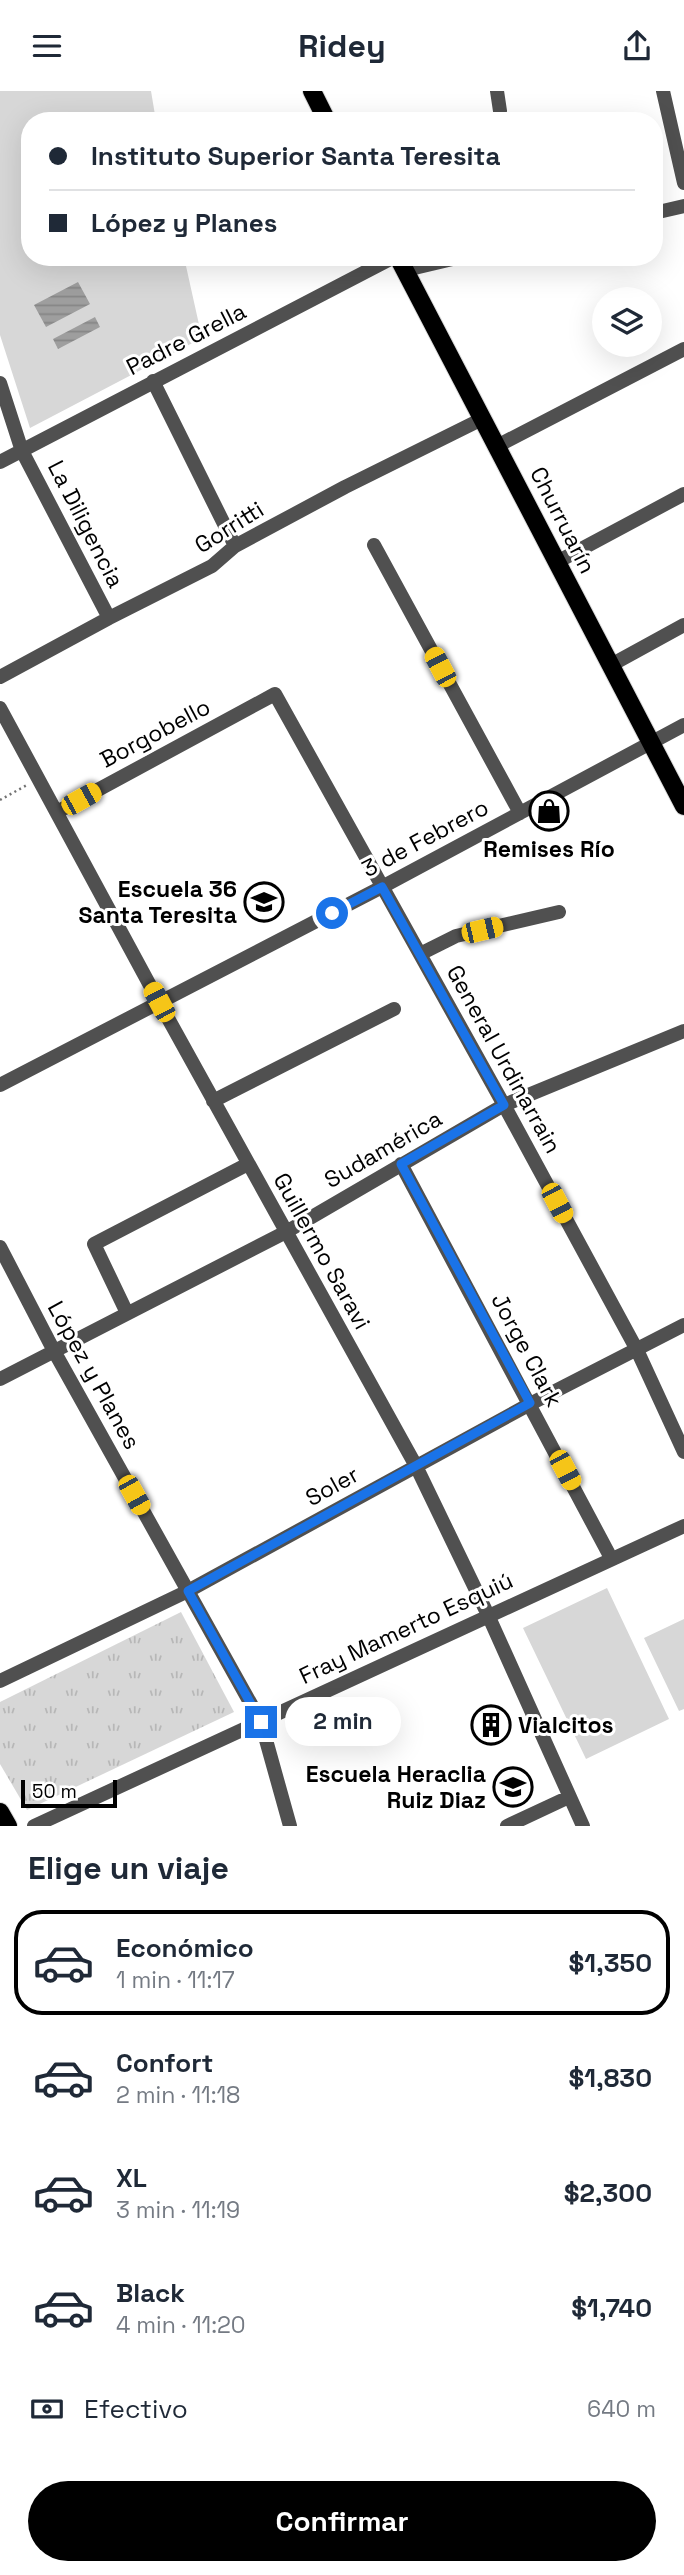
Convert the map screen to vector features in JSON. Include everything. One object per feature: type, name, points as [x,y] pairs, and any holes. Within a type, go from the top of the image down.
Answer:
[{"type":"main road","points":[[312,91],[322,112]]},
{"type":"main road","name":"Churruarín","points":[[401,266],[683,804]]},
{"type":"main road","points":[[0,1811],[8,1826]]},
{"type":"street","points":[[496,91],[500,111]]},
{"type":"street","points":[[663,91],[684,183]]},
{"type":"street","points":[[663,211],[684,206]]},
{"type":"street","name":"Padre Grella","points":[[0,463],[153,381],[391,266]]},
{"type":"street","points":[[497,446],[684,349]]},
{"type":"street","points":[[153,381],[235,546]]},
{"type":"street","name":"La Diligencia","points":[[0,383],[22,450],[109,618]]},
{"type":"street","name":"Gorritti","points":[[0,677],[212,566],[235,546],[345,487],[482,419]]},
{"type":"street","points":[[557,562],[684,494]]},
{"type":"street","points":[[374,545],[520,813]]},
{"type":"street","points":[[611,665],[684,625]]},
{"type":"street","name":"Borgobello","points":[[57,812],[275,694]]},
{"type":"street","name":"General Urdinarrain","points":[[275,694],[637,1350],[684,1452]]},
{"type":"street","name":"Guillermo Saravi","points":[[0,708],[213,1101],[416,1466],[488,1615],[583,1826]]},
{"type":"street","name":"3 de Febrero","points":[[0,1085],[382,887],[684,725]]},
{"type":"street","points":[[420,954],[456,936],[559,912]]},
{"type":"street","points":[[213,1101],[394,1009]]},
{"type":"street","name":"Sudamérica","points":[[0,1379],[286,1232],[504,1105],[684,1031]]},
{"type":"street","points":[[127,1313],[94,1244],[248,1164]]},
{"type":"street","name":"Jorge Clark","points":[[401,1164],[611,1558]]},
{"type":"street","name":"López y Planes","points":[[0,1247],[54,1351],[261,1722],[290,1826]]},
{"type":"street","name":"Soler","points":[[0,1681],[188,1591],[530,1403],[684,1325]]},
{"type":"street","name":"Fray Mamerto Esquiú","points":[[34,1826],[684,1526]]},
{"type":"street","points":[[507,1826],[569,1797]]},
{"type":"path","points":[[0,800],[39,778]]},
{"type":"green space","points":[[0,91],[151,91],[154,112],[21,112],[21,266],[186,266],[202,338],[30,428],[0,335]]},
{"type":"green space","points":[[607,1588],[669,1719],[586,1759],[523,1628]]},
{"type":"green space","points":[[181,1612],[234,1712],[27,1810],[0,1764],[0,1702]]},
{"type":"green space","points":[[684,1619],[684,1709],[679,1711],[644,1638]]},
{"type":"shaded area","points":[[78,282],[90,304],[46,327],[34,305]]},
{"type":"shaded area","points":[[95,317],[100,327],[58,349],[53,339]]},
{"type":"place","name":"Remises Río","points":[[549,811]]},
{"type":"place","name":"Escuela 36 Santa Teresita","points":[[264,902]]},
{"type":"place","name":"Vialcitos","points":[[491,1725]]},
{"type":"place","name":"Escuela Heraclia Ruiz Diaz","points":[[513,1787]]},
{"type":"route","points":[[261,1722],[188,1591],[530,1403],[401,1164],[504,1105],[382,887],[332,913]]}]
